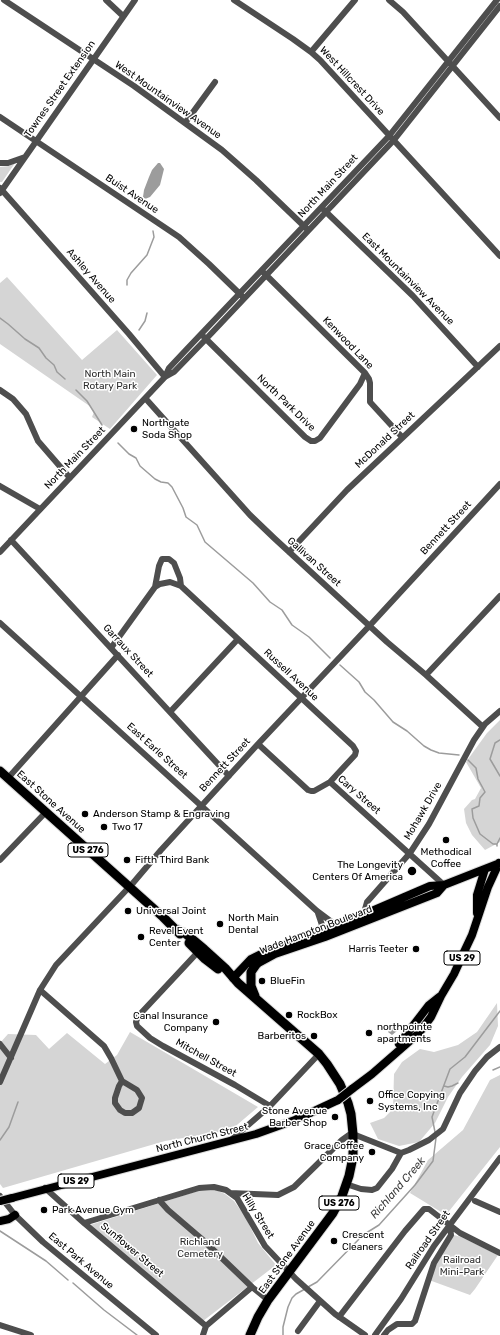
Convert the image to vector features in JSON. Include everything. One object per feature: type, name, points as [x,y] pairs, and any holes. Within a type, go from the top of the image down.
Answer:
[{"type":"highway","name":"East Stone Avenue","points":[[0,771],[176,929],[198,952],[223,973],[233,978]]},
{"type":"highway","name":"East Stone Avenue","points":[[176,929],[186,934],[204,949],[233,978],[320,1054],[340,1084],[349,1107],[353,1134],[353,1157],[342,1196],[333,1213],[268,1300],[250,1335]]},
{"type":"highway","points":[[257,999],[251,986],[251,972],[258,962]]},
{"type":"main road","name":"Wade Hampton Boulevard","points":[[233,978],[258,962],[275,954],[325,937],[430,886],[444,885],[500,863]]},
{"type":"main road","name":"North Church Street","points":[[0,1201],[256,1134],[284,1125],[338,1100],[352,1090],[419,1033],[431,1018],[472,935],[488,886],[500,863]]},
{"type":"main road","name":"North Church Street","points":[[477,917],[477,895],[485,869]]},
{"type":"main road","name":"Wade Hampton Boulevard","points":[[233,978],[251,959],[263,953],[319,932],[368,917]]},
{"type":"main road","name":"North Church Street","points":[[391,1057],[429,1005],[441,996]]},
{"type":"main road","points":[[407,1043],[425,1019],[427,1015],[424,1012]]},
{"type":"main road","points":[[0,1221],[9,1219],[15,1215]]},
{"type":"street","name":"West Mountainview Avenue","points":[[4,0],[134,86],[232,158],[306,228]]},
{"type":"street","points":[[106,0],[123,16]]},
{"type":"street","name":"Townes Street Extension","points":[[1,191],[135,0]]},
{"type":"street","name":"West Hillcrest Drive","points":[[234,0],[310,52],[332,73],[500,256]]},
{"type":"street","points":[[310,52],[355,0]]},
{"type":"street","points":[[389,0],[403,12],[500,118]]},
{"type":"street","name":"North Main Street","points":[[451,64],[498,1]]},
{"type":"street","name":"North Main Street","points":[[0,552],[146,399],[165,377],[170,368],[201,334],[242,296],[392,138],[500,6]]},
{"type":"street","points":[[185,123],[215,82]]},
{"type":"street","name":"Buist Avenue","points":[[0,117],[179,238],[242,296]]},
{"type":"street","points":[[0,163],[8,163],[25,157]]},
{"type":"street","name":"Ashley Avenue","points":[[1,191],[129,334],[165,377]]},
{"type":"street","name":"East Mountainview Avenue","points":[[324,210],[424,306],[478,367]]},
{"type":"street","name":"Kenwood Lane","points":[[264,273],[365,373],[370,379],[370,402],[402,437]]},
{"type":"street","name":"North Main Street","points":[[165,377],[174,372],[206,339],[242,296]]},
{"type":"street","name":"North Park Drive","points":[[201,334],[305,437],[311,441],[315,441],[320,438],[360,384],[365,373]]},
{"type":"street","name":"McDonald Street","points":[[289,552],[346,490],[500,346]]},
{"type":"street","points":[[0,390],[13,399],[26,414],[38,441],[70,478]]},
{"type":"street","name":"Gallivan Street","points":[[146,399],[250,515],[369,626],[483,727]]},
{"type":"street","name":"Bennett Street","points":[[0,1082],[40,990],[47,977],[64,956],[129,887],[258,744],[500,484]]},
{"type":"street","points":[[0,486],[40,509]]},
{"type":"street","name":"Garraux Street","points":[[12,540],[229,776]]},
{"type":"street","points":[[111,648],[155,587],[160,584],[170,582],[181,586],[177,568],[172,560],[166,558],[160,562],[155,587]]},
{"type":"street","name":"Russell Avenue","points":[[181,586],[353,746],[356,751],[355,755],[330,782]]},
{"type":"street","points":[[426,675],[499,598]]},
{"type":"street","name":"East Earle Street","points":[[0,623],[317,911],[337,926]]},
{"type":"street","points":[[170,712],[238,639]]},
{"type":"street","points":[[8,778],[118,655]]},
{"type":"street","name":"Mohawk Drive","points":[[368,917],[365,909],[367,902],[410,853],[425,830],[474,740],[483,727],[500,711]]},
{"type":"street","name":"Cary Street","points":[[258,744],[308,790],[314,791],[330,782],[444,885]]},
{"type":"street","points":[[0,860],[46,812]]},
{"type":"street","points":[[317,911],[322,925],[319,932]]},
{"type":"street","name":"Mitchell Street","points":[[198,952],[142,1012],[136,1022],[140,1029],[150,1038],[270,1106]]},
{"type":"street","points":[[40,990],[104,1046],[122,1081],[137,1090],[142,1098],[139,1108],[132,1112],[128,1113],[120,1110],[115,1103],[115,1098],[122,1081]]},
{"type":"street","points":[[0,1044],[11,1058]]},
{"type":"street","points":[[230,1193],[271,1195],[284,1192],[294,1187],[342,1140],[353,1134],[401,1152],[409,1150],[429,1140],[439,1134],[445,1125],[464,1086],[481,1064],[500,1047]]},
{"type":"street","points":[[229,1142],[270,1106],[320,1054]]},
{"type":"street","points":[[346,1184],[361,1189],[372,1190],[377,1188],[392,1169],[401,1152]]},
{"type":"street","name":"Railroad Street","points":[[375,1335],[401,1299],[434,1246],[500,1158]]},
{"type":"street","name":"Hilly Street","points":[[84,1223],[207,1187],[214,1187],[230,1193],[237,1198],[265,1246],[289,1272],[339,1317],[365,1335]]},
{"type":"street","name":"Sunflower Street","points":[[45,1188],[206,1326]]},
{"type":"street","name":"East Park Avenue","points":[[0,1196],[15,1215],[43,1242],[156,1335]]},
{"type":"street","points":[[159,1200],[168,1210],[268,1300]]},
{"type":"street","points":[[475,1201],[500,1212]]},
{"type":"street","points":[[339,1317],[405,1231],[424,1209],[429,1209],[460,1233],[500,1253]]},
{"type":"street","points":[[384,1335],[388,1330],[397,1324],[412,1324],[415,1321],[434,1263],[451,1235],[450,1226]]},
{"type":"street","points":[[203,1335],[206,1326],[252,1287]]},
{"type":"street","points":[[298,1331],[320,1301]]},
{"type":"street","points":[[0,1325],[31,1335]]},
{"type":"green space","points":[[15,163],[2,182],[0,182],[0,167],[9,166]]},
{"type":"green space","name":"North Main Rotary Park","points":[[7,277],[82,360],[117,330],[157,375],[110,429],[92,417],[94,412],[91,407],[0,344],[0,283]]},
{"type":"green space","points":[[500,720],[500,842],[485,850],[472,835],[466,823],[464,809],[472,800],[475,799],[481,788],[466,762],[487,733]]},
{"type":"green space","points":[[497,1003],[498,1026],[490,1045],[462,1077],[448,1097],[435,1123],[419,1142],[399,1146],[378,1139],[370,1123],[384,1118],[393,1109],[394,1074],[402,1062],[420,1049],[434,1052],[458,1045],[477,1032]]},
{"type":"green space","points":[[130,1032],[258,1107],[231,1130],[165,1141],[3,1188],[0,1184],[0,1043],[8,1034],[36,1035],[49,1049],[67,1033],[105,1064],[117,1055]]},
{"type":"green space","points":[[500,1075],[500,1147],[446,1215],[410,1193],[428,1160],[463,1130],[490,1080]]},
{"type":"green space","name":"Richland Cemetery","points":[[216,1190],[225,1194],[234,1201],[246,1218],[258,1243],[276,1265],[203,1321],[90,1225],[198,1191]]},
{"type":"green space","name":"Railroad Mini-Park","points":[[454,1235],[498,1255],[470,1295],[429,1280],[438,1258]]},
{"type":"shaded area","points":[[158,163],[160,163],[164,169],[160,185],[150,197],[145,199],[143,197],[144,190],[152,170]]},
{"type":"shaded area","points":[[397,1022],[400,1025],[397,1031],[392,1035],[388,1032]]},
{"type":"waterway","points":[[127,285],[127,280],[131,273],[147,255],[154,237],[153,231]]},
{"type":"waterway","points":[[139,330],[145,321],[147,313]]},
{"type":"waterway","points":[[0,318],[25,339],[39,348],[46,358],[54,365],[57,372],[65,379]]},
{"type":"waterway","points":[[76,390],[87,401],[102,425]]},
{"type":"waterway","points":[[118,443],[129,454],[136,458],[140,466],[155,479],[168,483],[172,487],[186,517],[197,525],[205,542],[253,583],[270,602],[282,610],[292,625],[309,637],[330,658]]},
{"type":"waterway","points":[[340,665],[359,682],[365,692],[393,722],[407,731],[424,746],[439,753],[459,755]]},
{"type":"waterway","name":"Richland Creek","points":[[500,740],[495,743],[490,759],[500,776]]},
{"type":"waterway","points":[[468,760],[476,768],[478,779],[485,792],[480,798],[479,806],[472,809],[473,818],[480,834],[493,844],[497,844]]},
{"type":"waterway","name":"Richland Creek","points":[[497,846],[500,838]]},
{"type":"waterway","name":"Richland Creek","points":[[435,1132],[432,1117],[450,1069],[465,1057],[500,1011]]},
{"type":"waterway","points":[[493,1070],[500,1067]]},
{"type":"waterway","points":[[444,1086],[448,1087],[458,1083]]},
{"type":"waterway","points":[[0,1140],[9,1127],[18,1102]]},
{"type":"waterway","name":"Richland Creek","points":[[308,1287],[317,1282],[363,1235],[379,1225],[415,1185],[433,1161],[436,1138]]},
{"type":"waterway","points":[[0,1231],[46,1261],[68,1280]]},
{"type":"waterway","points":[[73,1283],[104,1310],[137,1335]]},
{"type":"waterway","name":"Richland Creek","points":[[283,1335],[283,1327],[292,1298],[305,1289]]},
{"type":"place","name":"Northgate Soda Shop","points":[[134,429]]},
{"type":"place","name":"Anderson Stamp & Engraving","points":[[85,814]]},
{"type":"place","name":"Two 17","points":[[104,827]]},
{"type":"place","name":"Methodical Coffee","points":[[446,840]]},
{"type":"place","name":"Fifth Third Bank","points":[[127,860]]},
{"type":"place","name":"The Longevity Centers Of America","points":[[412,871]]},
{"type":"place","name":"Universal Joint","points":[[128,911]]},
{"type":"place","name":"North Main Dental","points":[[220,924]]},
{"type":"place","name":"Revel Event Center","points":[[141,937]]},
{"type":"place","name":"Harris Teeter","points":[[416,949]]},
{"type":"place","name":"BlueFin","points":[[262,981]]},
{"type":"place","name":"RockBox","points":[[289,1015]]},
{"type":"place","name":"Canal Insurance Company","points":[[216,1022]]},
{"type":"place","name":"northpointe apartments","points":[[369,1033]]},
{"type":"place","name":"Barberitos","points":[[314,1036]]},
{"type":"place","name":"Office Copying Systems, Inc","points":[[370,1101]]},
{"type":"place","name":"Stone Avenue Barber Shop","points":[[335,1117]]},
{"type":"place","name":"Grace Coffee Company","points":[[372,1152]]},
{"type":"place","name":"Park Avenue Gym","points":[[44,1210]]},
{"type":"place","name":"Crescent Cleaners","points":[[334,1241]]}]
